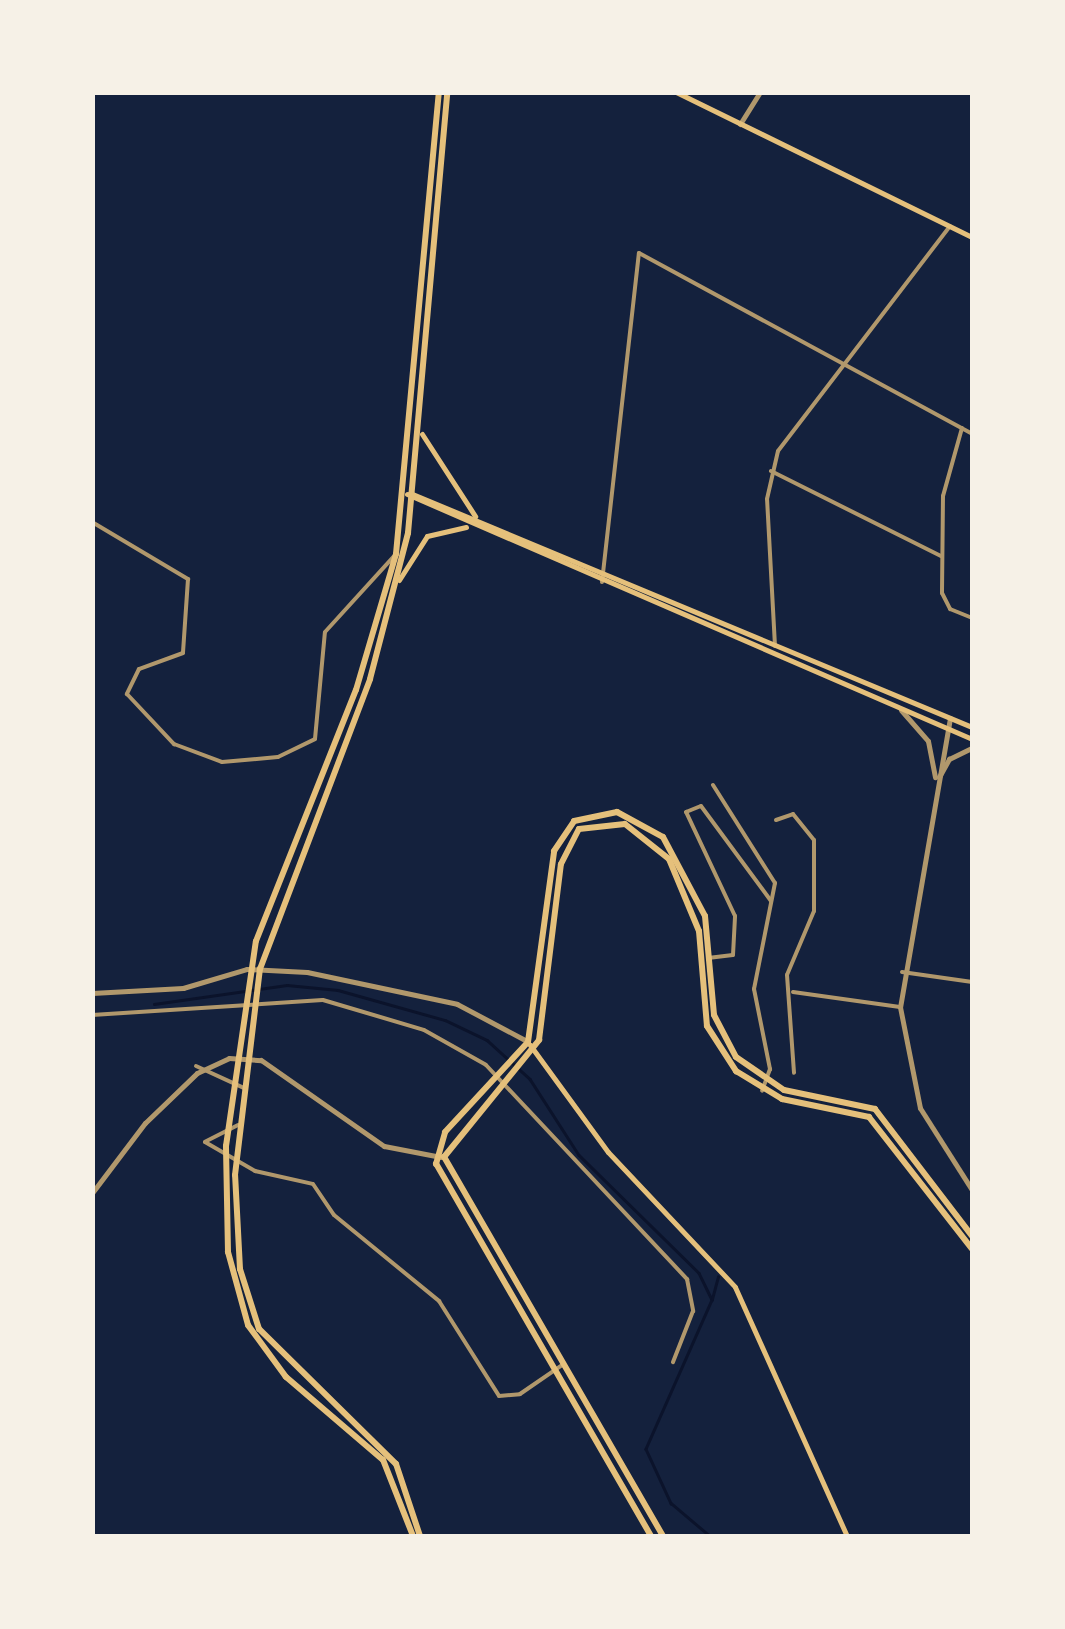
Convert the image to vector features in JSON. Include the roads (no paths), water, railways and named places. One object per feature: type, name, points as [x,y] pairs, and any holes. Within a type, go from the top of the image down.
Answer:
[{"type":"main road","points":[[416,1536],[396,1464],[260,1329],[236,1227],[249,1019],[306,821],[398,583],[413,501],[439,92]]},
{"type":"main road","points":[[416,1536],[383,1460],[254,1336],[234,1289],[226,1228],[227,1119],[244,992],[356,690],[411,492],[422,434],[447,92]]},
{"type":"main road","points":[[676,92],[972,237]]},
{"type":"main road","points":[[422,434],[454,495],[495,527]]},
{"type":"main road","points":[[411,492],[972,727]]},
{"type":"main road","points":[[413,501],[972,740]]},
{"type":"main road","points":[[398,583],[434,532],[462,526],[492,536]]},
{"type":"main road","points":[[847,1536],[735,1286],[608,1152],[532,1046],[554,852],[583,816],[627,815],[664,837],[701,906],[713,958],[716,1024],[766,1082],[875,1109],[972,1236]]},
{"type":"main road","points":[[439,1157],[532,1046],[561,864],[579,829],[616,821],[657,844],[692,910],[711,1036],[762,1091],[870,1117],[972,1249]]},
{"type":"main road","points":[[439,1157],[664,1536]]},
{"type":"main road","points":[[439,1157],[553,1370],[651,1536]]},
{"type":"street","points":[[740,124],[760,92]]},
{"type":"street","points":[[773,655],[771,471],[841,367],[950,226]]},
{"type":"street","points":[[602,582],[635,256],[654,256],[841,367],[972,434]]},
{"type":"street","points":[[962,428],[943,496],[942,556],[945,604],[972,618]]},
{"type":"street","points":[[771,471],[942,556]]},
{"type":"street","points":[[92,522],[190,583],[183,653],[134,672],[129,700],[183,750],[231,763],[278,758],[315,738],[325,632],[396,554]]},
{"type":"street","points":[[898,708],[928,741],[934,790]]},
{"type":"street","points":[[950,718],[902,972],[900,1007],[920,1108],[972,1190]]},
{"type":"street","points":[[934,790],[949,759],[972,748]]},
{"type":"street","points":[[713,785],[772,876],[754,989],[766,1082],[762,1091]]},
{"type":"street","points":[[702,958],[733,955],[735,916],[686,812],[700,806],[771,901]]},
{"type":"street","points":[[776,820],[793,814],[814,840],[816,903],[788,966],[794,992],[794,1073]]},
{"type":"street","points":[[92,993],[183,988],[247,969],[307,972],[458,1004],[532,1046]]},
{"type":"street","points":[[902,972],[972,982]]},
{"type":"street","points":[[794,992],[900,1007]]},
{"type":"street","points":[[92,1015],[323,1000],[432,1033],[506,1076],[602,1199],[687,1279],[693,1311],[673,1362]]},
{"type":"street","points":[[92,1193],[129,1141],[204,1068],[261,1060],[372,1140],[439,1157]]},
{"type":"street","points":[[196,1066],[234,1076],[246,1094],[239,1124],[207,1134],[207,1144],[255,1171],[313,1184],[334,1215],[439,1300],[502,1398],[562,1365]]},
{"type":"waterway","points":[[154,1004],[287,985],[338,990],[445,1020],[487,1040],[530,1079],[579,1155],[699,1273],[712,1300],[646,1449],[671,1503],[710,1536]]},
{"type":"waterway","points":[[712,1299],[718,1277]]}]
